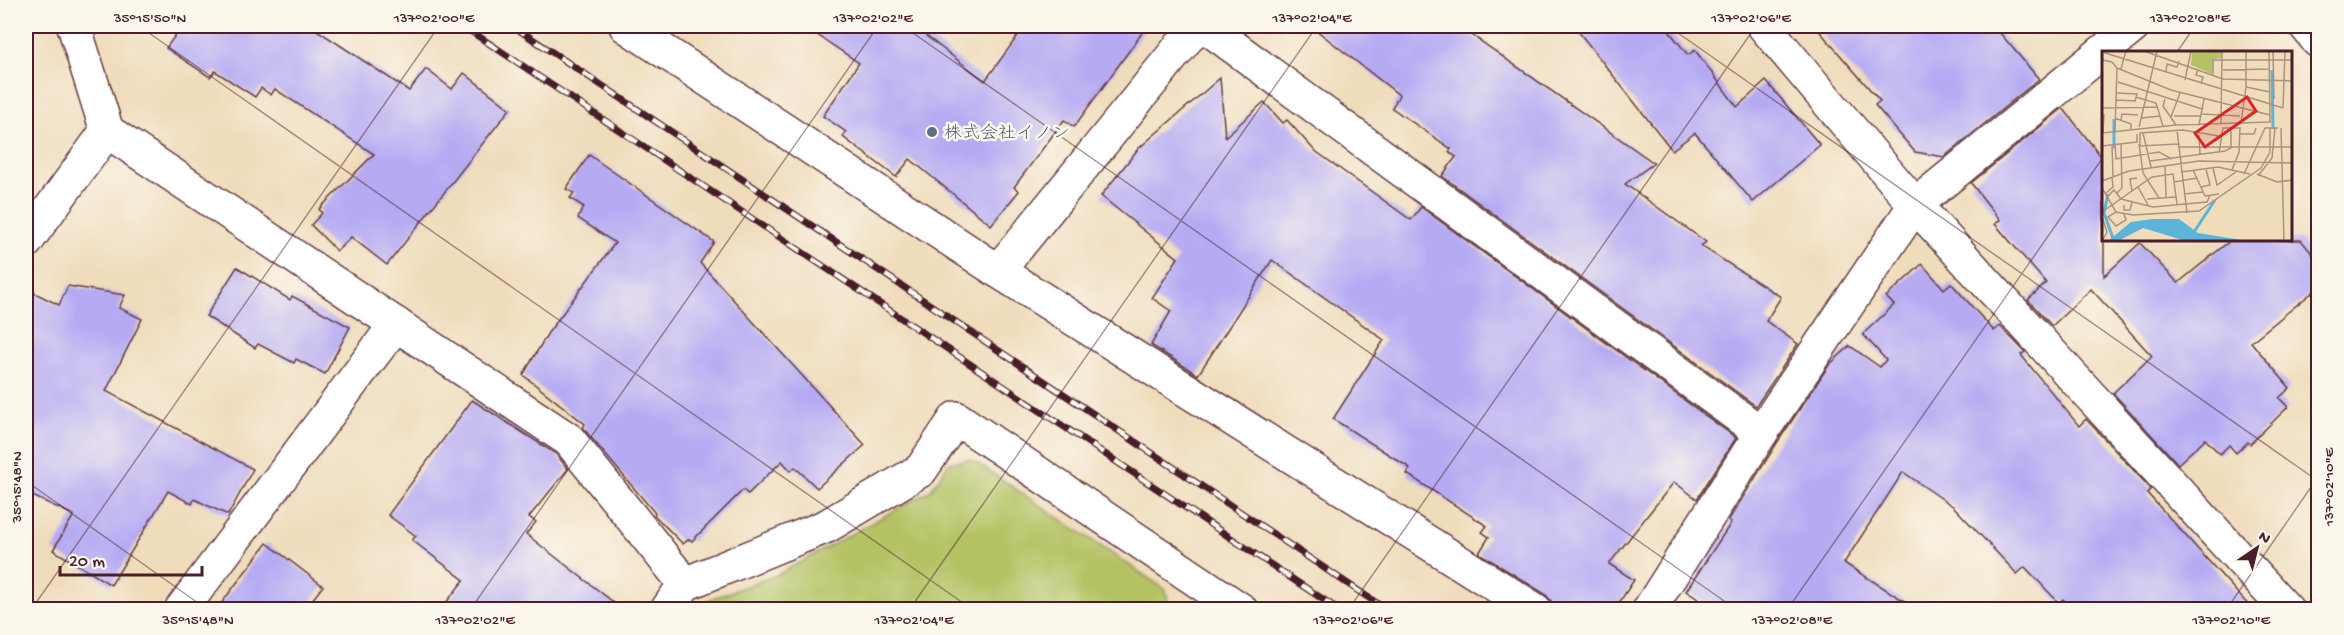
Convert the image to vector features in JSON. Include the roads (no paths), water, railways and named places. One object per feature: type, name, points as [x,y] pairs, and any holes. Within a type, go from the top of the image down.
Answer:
[{"type":"main road","points":[[74,26],[107,132],[569,440],[676,597],[827,526],[921,470],[956,418],[1202,599],[1241,609]]},
{"type":"main road","points":[[626,26],[998,271],[1534,609]]},
{"type":"main road","points":[[998,271],[1197,26]]},
{"type":"main road","points":[[1205,26],[1761,433]]},
{"type":"main road","points":[[1764,26],[1915,205],[2287,609]]},
{"type":"main road","points":[[2103,51],[2134,26]]},
{"type":"main road","points":[[2306,26],[2319,40]]},
{"type":"main road","points":[[1648,609],[1761,433],[1915,205],[2102,52]]},
{"type":"main road","points":[[26,241],[107,132]]},
{"type":"main road","points":[[181,609],[396,324]]},
{"type":"railway","points":[[463,26],[1339,610]]},
{"type":"railway","points":[[513,26],[1387,610]]},
{"type":"place","name":"株式会社イノン","points":[[932,132]]}]
